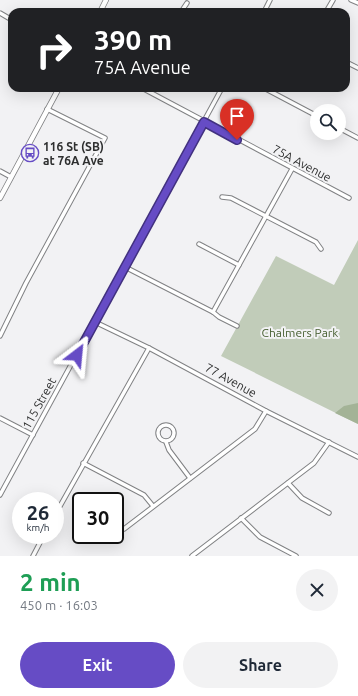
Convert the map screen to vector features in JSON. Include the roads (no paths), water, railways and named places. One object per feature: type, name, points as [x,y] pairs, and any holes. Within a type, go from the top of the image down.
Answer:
[{"type":"street","points":[[351,0],[358,4]]},
{"type":"street","points":[[184,8],[187,3]]},
{"type":"street","points":[[0,198],[57,92]]},
{"type":"street","name":"75A Avenue","points":[[149,92],[349,198]]},
{"type":"street","name":"115 Street","points":[[0,495],[220,92]]},
{"type":"street","points":[[272,92],[310,112]]},
{"type":"street","points":[[0,336],[26,283],[105,138],[47,109]]},
{"type":"street","points":[[346,132],[358,138]]},
{"type":"street","points":[[214,312],[292,169]]},
{"type":"street","points":[[0,171],[11,177]]},
{"type":"street","points":[[222,197],[231,198],[316,242],[321,249]]},
{"type":"street","points":[[199,244],[239,265]]},
{"type":"street","points":[[125,267],[214,312],[219,317],[237,326]]},
{"type":"street","name":"77 Avenue","points":[[95,322],[149,348],[266,411],[358,457]]},
{"type":"street","points":[[64,498],[83,462],[149,348]]},
{"type":"street","points":[[124,529],[255,430],[266,411]]},
{"type":"street","points":[[0,418],[33,435]]},
{"type":"street","points":[[166,442],[171,439],[174,434],[172,427],[166,425],[161,426],[158,429],[157,434],[161,440],[166,442],[169,450],[190,478]]},
{"type":"street","points":[[192,556],[314,463],[329,442]]},
{"type":"street","points":[[83,462],[144,495],[153,506]]},
{"type":"street","points":[[288,483],[302,498],[329,513]]},
{"type":"street","points":[[241,518],[251,530],[260,537],[296,556]]},
{"type":"street","points":[[33,556],[39,544]]},
{"type":"place","name":"116 St (SB) at 76A Ave","points":[[30,153]]},
{"type":"park label","name":"Chalmers Park","points":[[300,332]]}]
